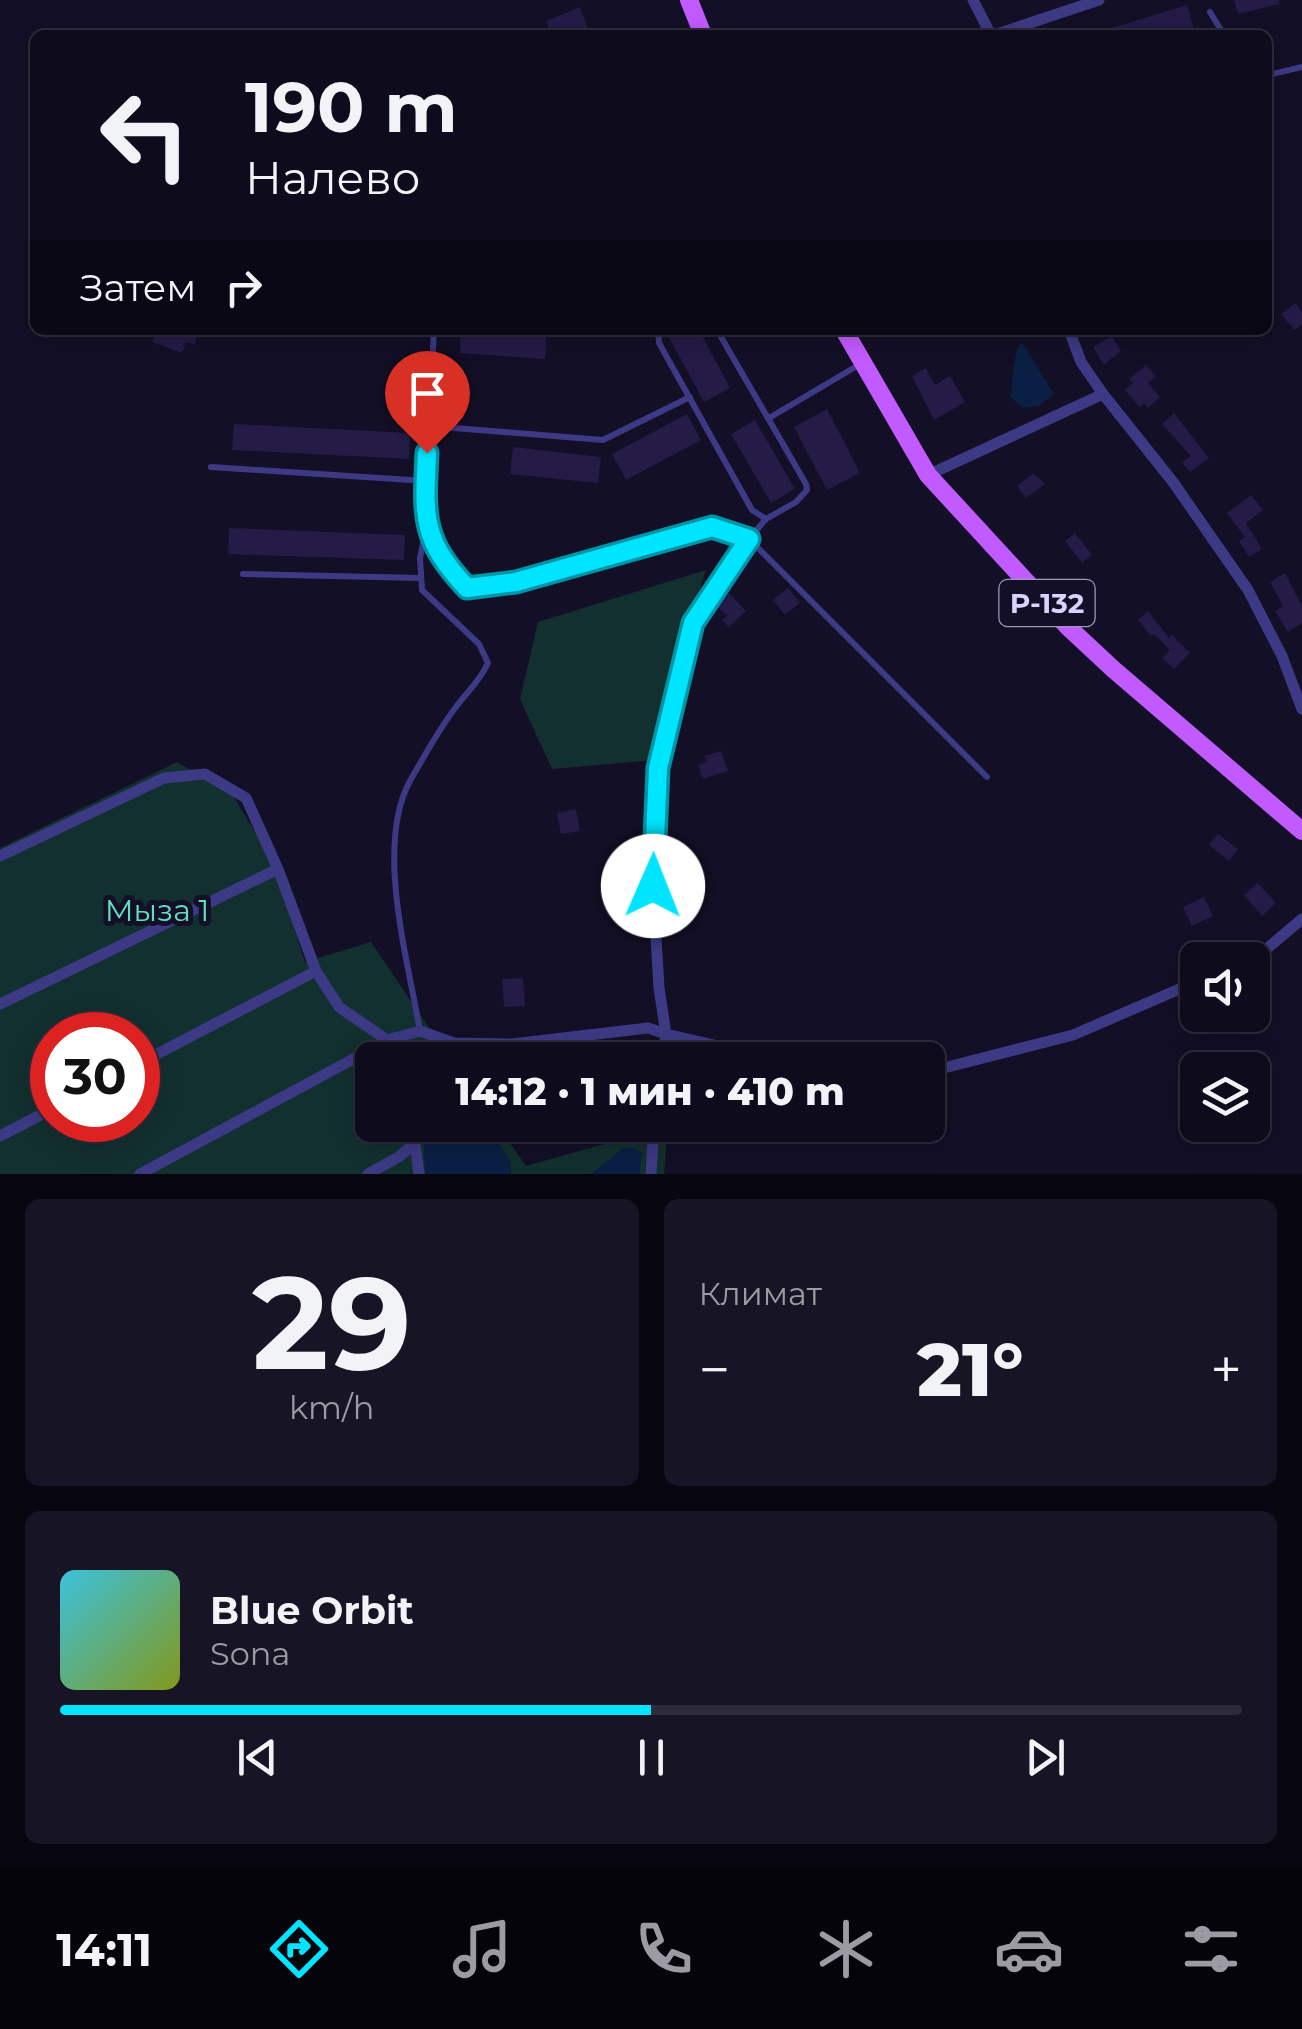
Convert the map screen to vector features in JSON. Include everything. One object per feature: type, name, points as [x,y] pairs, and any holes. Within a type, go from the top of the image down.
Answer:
[{"type":"main road","points":[[690,0],[701,30]]},
{"type":"main road","name":"Р-132","points":[[847,335],[928,475],[1112,669],[1302,830]]},
{"type":"street","points":[[973,0],[989,30]]},
{"type":"street","points":[[1007,30],[1099,0]]},
{"type":"street","points":[[1072,335],[1082,362],[1103,394],[1173,482],[1248,590],[1282,656],[1302,710]]},
{"type":"street","points":[[928,475],[1103,394]]},
{"type":"street","points":[[665,1042],[653,886],[658,768],[693,623],[749,539]]},
{"type":"street","points":[[0,856],[164,778],[206,774],[246,798],[278,869],[316,971],[339,1006],[387,1040],[420,1030],[454,1043],[512,1044],[648,1028],[700,1042]]},
{"type":"street","points":[[0,1004],[278,869]]},
{"type":"street","points":[[1270,946],[1302,918]]},
{"type":"street","points":[[160,1053],[316,971]]},
{"type":"street","points":[[945,1068],[1072,1036],[1180,988]]},
{"type":"street","points":[[140,1174],[355,1064]]},
{"type":"street","points":[[0,1136],[30,1120]]},
{"type":"street","points":[[651,1174],[653,1142]]},
{"type":"street","points":[[368,1174],[415,1144]]},
{"type":"street","points":[[415,1144],[419,1174]]},
{"type":"lane","points":[[1210,12],[1221,30]]},
{"type":"lane","points":[[1272,74],[1302,67]]},
{"type":"lane","points":[[434,335],[424,512],[440,560],[467,588],[516,582],[712,527],[749,539],[987,777]]},
{"type":"lane","points":[[658,335],[659,343],[752,510],[766,518]]},
{"type":"lane","points":[[721,335],[807,490],[796,502],[766,518],[749,539]]},
{"type":"lane","points":[[768,418],[863,363]]},
{"type":"lane","points":[[429,426],[604,440],[690,397]]},
{"type":"lane","points":[[211,467],[426,480]]},
{"type":"lane","points":[[420,1030],[396,883],[398,808],[445,722],[488,663],[478,644],[422,590],[427,521]]},
{"type":"lane","points":[[242,574],[420,578]]},
{"type":"green space","points":[[706,570],[690,618],[655,760],[552,769],[520,699],[538,622]]},
{"type":"green space","name":"Мыза 1","points":[[177,762],[232,794],[272,860],[305,962],[371,942],[439,1042],[355,1042],[355,1142],[424,1142],[425,1174],[0,1174],[0,848]]},
{"type":"green space","points":[[497,1142],[509,1142],[526,1166],[611,1142],[667,1142],[664,1174],[639,1174],[641,1153],[624,1148],[591,1174],[511,1174],[510,1161]]},
{"type":"water","points":[[1022,342],[1054,394],[1039,406],[1023,408],[1010,397],[1015,360]]},
{"type":"water","points":[[424,1142],[497,1142],[510,1161],[511,1174],[425,1174]]},
{"type":"water","points":[[624,1148],[642,1153],[639,1174],[591,1174]]},
{"type":"building","points":[[1234,0],[1279,0],[1279,4],[1238,14]]},
{"type":"building","points":[[1187,5],[1194,30],[1106,30]]},
{"type":"building","points":[[580,7],[588,30],[549,30],[546,21]]},
{"type":"building","points":[[1295,303],[1302,312],[1302,324],[1294,330],[1281,314]]},
{"type":"building","points":[[154,335],[197,335],[194,345],[186,342],[182,353],[152,342]]},
{"type":"building","points":[[461,335],[547,335],[545,359],[460,353]]},
{"type":"building","points":[[668,335],[702,335],[730,388],[704,402]]},
{"type":"building","points":[[1112,336],[1121,351],[1104,365],[1093,347]]},
{"type":"building","points":[[1146,365],[1156,377],[1148,383],[1160,397],[1148,408],[1144,403],[1140,407],[1125,390],[1133,383],[1129,379]]},
{"type":"building","points":[[926,368],[935,385],[950,376],[965,402],[934,420],[912,376]]},
{"type":"building","points":[[827,409],[860,473],[827,490],[794,427]]},
{"type":"building","points":[[1174,413],[1209,458],[1190,472],[1182,462],[1191,456],[1162,424]]},
{"type":"building","points":[[687,414],[701,440],[626,480],[612,454]]},
{"type":"building","points":[[755,420],[795,489],[771,503],[731,434]]},
{"type":"building","points":[[234,424],[410,433],[409,459],[232,450]]},
{"type":"building","points":[[513,447],[601,457],[598,483],[510,474]]},
{"type":"building","points":[[1033,473],[1045,484],[1026,498],[1017,486]]},
{"type":"building","points":[[1251,495],[1263,510],[1246,523],[1262,549],[1249,557],[1239,541],[1245,537],[1227,513]]},
{"type":"building","points":[[229,528],[405,535],[404,560],[228,554]]},
{"type":"building","points":[[1075,533],[1092,555],[1082,563],[1065,541]]},
{"type":"building","points":[[1285,573],[1302,606],[1302,623],[1288,632],[1275,611],[1283,606],[1270,582]]},
{"type":"building","points":[[788,588],[800,603],[785,615],[773,600]]},
{"type":"building","points":[[729,593],[746,611],[729,627],[722,620],[727,616],[716,605]]},
{"type":"building","points":[[1148,611],[1169,638],[1172,635],[1190,653],[1174,669],[1162,658],[1170,650],[1138,620]]},
{"type":"building","points":[[721,751],[728,771],[703,779],[698,765],[707,762],[704,756]]},
{"type":"building","points":[[576,809],[580,831],[561,834],[557,813]]},
{"type":"building","points":[[1218,834],[1238,849],[1229,861],[1209,845]]},
{"type":"building","points":[[1258,883],[1276,903],[1262,916],[1244,895]]},
{"type":"building","points":[[1204,897],[1213,916],[1192,926],[1183,907]]},
{"type":"building","points":[[523,978],[525,1006],[504,1007],[502,979]]},
{"type":"route","points":[[427,453],[424,512],[440,560],[467,588],[516,582],[712,527],[749,539],[693,623],[658,768],[653,886]]}]
